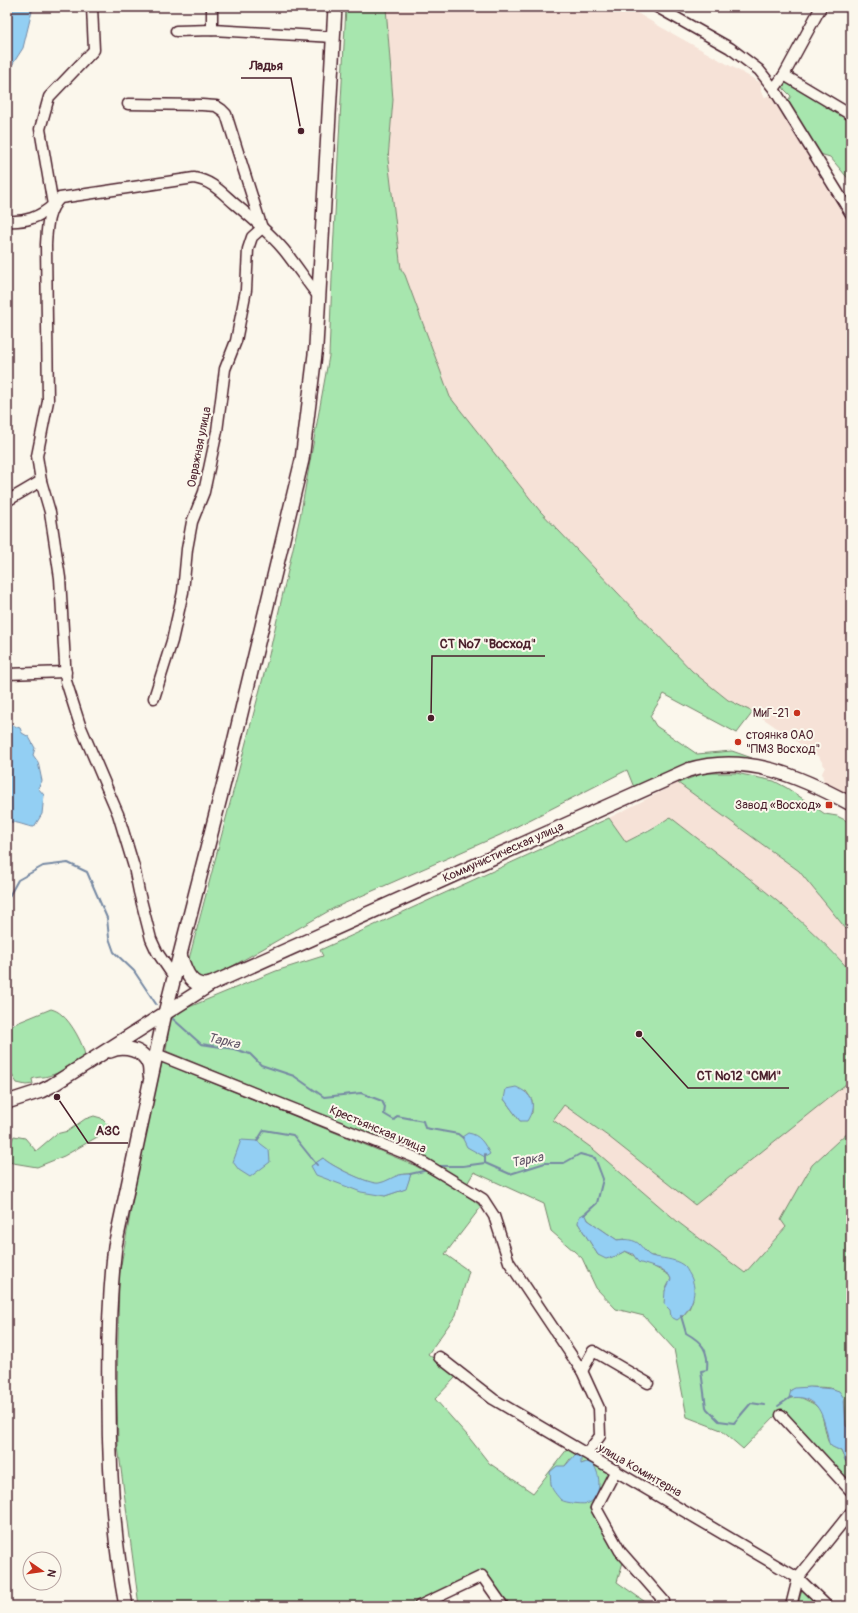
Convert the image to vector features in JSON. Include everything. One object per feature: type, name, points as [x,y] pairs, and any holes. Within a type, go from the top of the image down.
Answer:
[{"type":"main road","points":[[126,1606],[116,1543],[111,1490],[108,1366],[110,1306],[115,1246],[151,1077],[161,1056],[165,1013],[229,763],[302,460],[316,346],[336,7]]},
{"type":"main road","name":"Коммунистическая улица","points":[[97,1057],[211,984],[676,774],[700,766],[721,763],[741,764],[773,770],[808,782],[851,804]]},
{"type":"main road","points":[[180,955],[184,969],[189,977],[196,983],[206,986],[211,984]]},
{"type":"main road","points":[[7,1102],[40,1092],[97,1057],[117,1048],[135,1051],[142,1054],[149,1064],[151,1077]]},
{"type":"street","points":[[92,7],[94,50],[49,96],[40,129],[53,205],[47,228],[46,245],[48,401],[37,456],[41,481],[50,512],[60,578],[66,680],[80,725],[118,814],[134,867],[151,939],[157,952],[174,977]]},
{"type":"street","points":[[212,7],[212,30]]},
{"type":"street","points":[[658,7],[730,48],[759,70],[774,89],[851,214]]},
{"type":"street","points":[[774,89],[784,75],[821,7]]},
{"type":"street","points":[[176,31],[212,30],[334,37]]},
{"type":"street","points":[[784,75],[850,113]]},
{"type":"street","points":[[128,104],[202,105],[216,106],[222,110],[226,114],[262,228]]},
{"type":"street","points":[[7,221],[20,222],[43,214],[60,198],[194,178],[202,179],[212,183],[284,250],[319,298]]},
{"type":"street","name":"Овражная улица","points":[[154,698],[172,641],[183,592],[187,549],[192,522],[204,492],[217,431],[225,369],[236,341],[246,290],[248,249],[252,237],[262,228]]},
{"type":"street","points":[[7,501],[41,481]]},
{"type":"street","points":[[7,674],[66,672]]},
{"type":"street","name":"Крестьянская улица","points":[[161,1056],[414,1157],[483,1199],[494,1216],[510,1262],[582,1370],[599,1408],[600,1436],[587,1453]]},
{"type":"street","points":[[582,1370],[592,1351],[648,1383]]},
{"type":"street","name":"улица Коминтерна","points":[[439,1357],[493,1399],[798,1578],[827,1606]]},
{"type":"street","points":[[781,1415],[851,1491]]},
{"type":"street","points":[[616,1470],[596,1508],[620,1551],[664,1601]]},
{"type":"street","points":[[791,1606],[798,1578],[851,1512]]},
{"type":"street","points":[[419,1606],[482,1576],[502,1606]]},
{"type":"shaded area","points":[[386,7],[627,7],[761,83],[761,92],[765,97],[770,95],[851,227],[851,799],[824,784],[822,773],[825,767],[819,757],[761,717],[728,700],[692,671],[540,511],[450,397],[405,275],[401,269],[388,159],[393,100]]},
{"type":"shaded area","points":[[678,783],[799,871],[851,935],[851,972],[835,953],[800,921],[661,824],[650,828],[626,842],[609,818]]},
{"type":"shaded area","points":[[851,1080],[851,1129],[812,1165],[786,1227],[745,1273],[678,1222],[553,1120],[564,1105],[609,1137],[776,1139]]},
{"type":"green space","points":[[346,7],[386,7],[393,100],[388,159],[401,269],[405,275],[450,397],[540,511],[692,671],[728,700],[753,712],[737,733],[664,694],[650,716],[656,726],[697,754],[732,751],[752,758],[752,760],[635,790],[627,770],[500,835],[334,908],[231,967],[205,980],[191,974],[189,959],[269,655],[300,517],[329,356]]},
{"type":"green space","points":[[787,77],[851,112],[851,182],[830,157],[820,154],[787,102],[791,96],[784,89],[783,84]]},
{"type":"green space","points":[[704,773],[736,773],[774,781],[825,814],[837,816],[851,823],[851,935],[799,871],[678,783]]},
{"type":"green space","points":[[670,817],[764,890],[810,929],[851,972],[851,1080],[695,1205],[609,1137],[564,1105],[553,1120],[593,1149],[678,1222],[745,1273],[786,1227],[781,1220],[812,1165],[851,1129],[851,1431],[846,1426],[844,1398],[834,1389],[819,1387],[795,1389],[791,1390],[790,1398],[800,1397],[814,1404],[821,1411],[828,1441],[831,1446],[841,1451],[846,1462],[851,1464],[851,1484],[777,1414],[743,1449],[721,1430],[687,1417],[674,1349],[644,1316],[616,1309],[596,1288],[582,1258],[551,1231],[544,1204],[474,1172],[467,1184],[414,1153],[166,1051],[169,1025],[172,1016],[182,1010],[276,971],[323,956],[320,950],[609,818],[626,842]],"holes":[[[526,1091],[532,1100],[532,1113],[520,1121],[504,1099]],[[585,1214],[588,1220],[617,1240],[624,1239],[644,1250],[650,1256],[654,1256],[693,1299],[689,1309],[682,1317],[665,1291],[671,1279],[669,1275],[625,1251],[616,1256],[598,1255],[578,1223]]]},
{"type":"green space","points":[[51,1009],[60,1013],[66,1018],[80,1040],[85,1056],[63,1071],[46,1077],[32,1079],[33,1084],[26,1085],[17,1083],[7,1067],[7,1027]]},
{"type":"green space","points":[[162,1062],[412,1164],[467,1194],[481,1207],[445,1254],[469,1271],[456,1315],[428,1354],[456,1377],[435,1399],[467,1435],[489,1463],[533,1493],[568,1448],[611,1472],[594,1506],[589,1508],[624,1559],[617,1582],[651,1606],[510,1606],[506,1599],[500,1595],[483,1573],[413,1606],[139,1606],[118,1446],[117,1396],[119,1276],[142,1149]],"holes":[[[323,1158],[350,1174],[379,1184],[399,1176],[411,1174],[405,1189],[385,1196],[312,1166]],[[570,1459],[581,1464],[587,1462],[576,1504],[565,1466]]]},
{"type":"green space","points":[[94,1116],[101,1118],[108,1125],[106,1132],[64,1156],[37,1167],[7,1161],[7,1151],[14,1136],[25,1138],[36,1151],[56,1134],[68,1131],[85,1119]]},
{"type":"green space","points":[[802,1588],[820,1606],[798,1606]]},
{"type":"water","points":[[7,7],[33,7],[23,48],[7,73]]},
{"type":"water","points":[[7,723],[20,728],[22,733],[29,737],[35,748],[33,755],[38,762],[42,781],[38,788],[44,795],[42,814],[34,827],[14,822],[7,822]]},
{"type":"water","points":[[516,1087],[526,1093],[532,1101],[532,1110],[527,1121],[520,1121],[504,1099],[506,1089]]},
{"type":"water","points":[[468,1133],[479,1138],[484,1143],[490,1154],[485,1157],[467,1147],[462,1137]]},
{"type":"water","points":[[241,1140],[257,1141],[269,1150],[270,1162],[250,1177],[239,1170],[233,1162]]},
{"type":"water","points":[[323,1158],[350,1174],[374,1183],[379,1183],[399,1175],[411,1174],[406,1189],[385,1196],[361,1192],[316,1175],[311,1166]]},
{"type":"water","points":[[585,1213],[588,1220],[617,1240],[626,1240],[638,1243],[651,1256],[671,1260],[686,1268],[693,1281],[694,1294],[690,1306],[682,1316],[677,1320],[671,1317],[670,1310],[664,1304],[665,1291],[671,1279],[669,1275],[660,1269],[638,1262],[633,1254],[625,1251],[606,1259],[598,1255],[578,1223],[579,1217]]},
{"type":"water","points":[[810,1387],[833,1389],[839,1391],[844,1398],[846,1426],[851,1431],[851,1464],[846,1462],[841,1451],[830,1445],[823,1418],[816,1406],[806,1399],[798,1397],[789,1398],[791,1390],[795,1388]]},
{"type":"water","points":[[576,1454],[581,1457],[581,1464],[587,1462],[593,1464],[598,1474],[598,1490],[596,1496],[589,1503],[583,1504],[561,1500],[551,1486],[550,1472],[557,1466],[565,1466]]},
{"type":"waterway","name":"Тарка","points":[[7,900],[18,880],[43,866],[68,863],[87,872],[107,918],[109,938],[114,952],[134,971],[156,1004]]},
{"type":"waterway","name":"Тарка","points":[[173,1019],[201,1044],[234,1049],[250,1054],[261,1065],[294,1076],[324,1097],[361,1093],[382,1101],[385,1107],[384,1114],[394,1120],[397,1116],[423,1121],[425,1128],[458,1134],[463,1138]]},
{"type":"waterway","points":[[257,1141],[264,1130],[293,1135],[317,1165]]},
{"type":"waterway","name":"Тарка","points":[[485,1154],[485,1163],[510,1174],[545,1163],[564,1163],[580,1154],[595,1158],[603,1179],[597,1203],[584,1215]]},
{"type":"waterway","points":[[439,1166],[463,1166],[485,1163]]},
{"type":"waterway","points":[[410,1174],[428,1170]]},
{"type":"waterway","name":"Тарка","points":[[681,1316],[686,1333],[700,1343],[707,1357],[707,1370],[701,1371],[707,1409],[719,1421],[734,1423],[751,1403],[764,1405]]},
{"type":"waterway","name":"Тарка","points":[[778,1406],[791,1397]]},
{"type":"place","name":"Ладья","points":[[301,131]]},
{"type":"place","name":"МиГ-21","points":[[797,713]]},
{"type":"place","name":"СТ №7 \"Восход\"","points":[[431,718]]},
{"type":"place","name":"стоянка ОАО \"ПМЗ Восход\"","points":[[738,742]]},
{"type":"place","name":"Завод «Восход»","points":[[829,805]]},
{"type":"place","name":"СТ №12 \"СМИ\"","points":[[639,1034]]},
{"type":"place","name":"АЗС","points":[[57,1097]]}]
